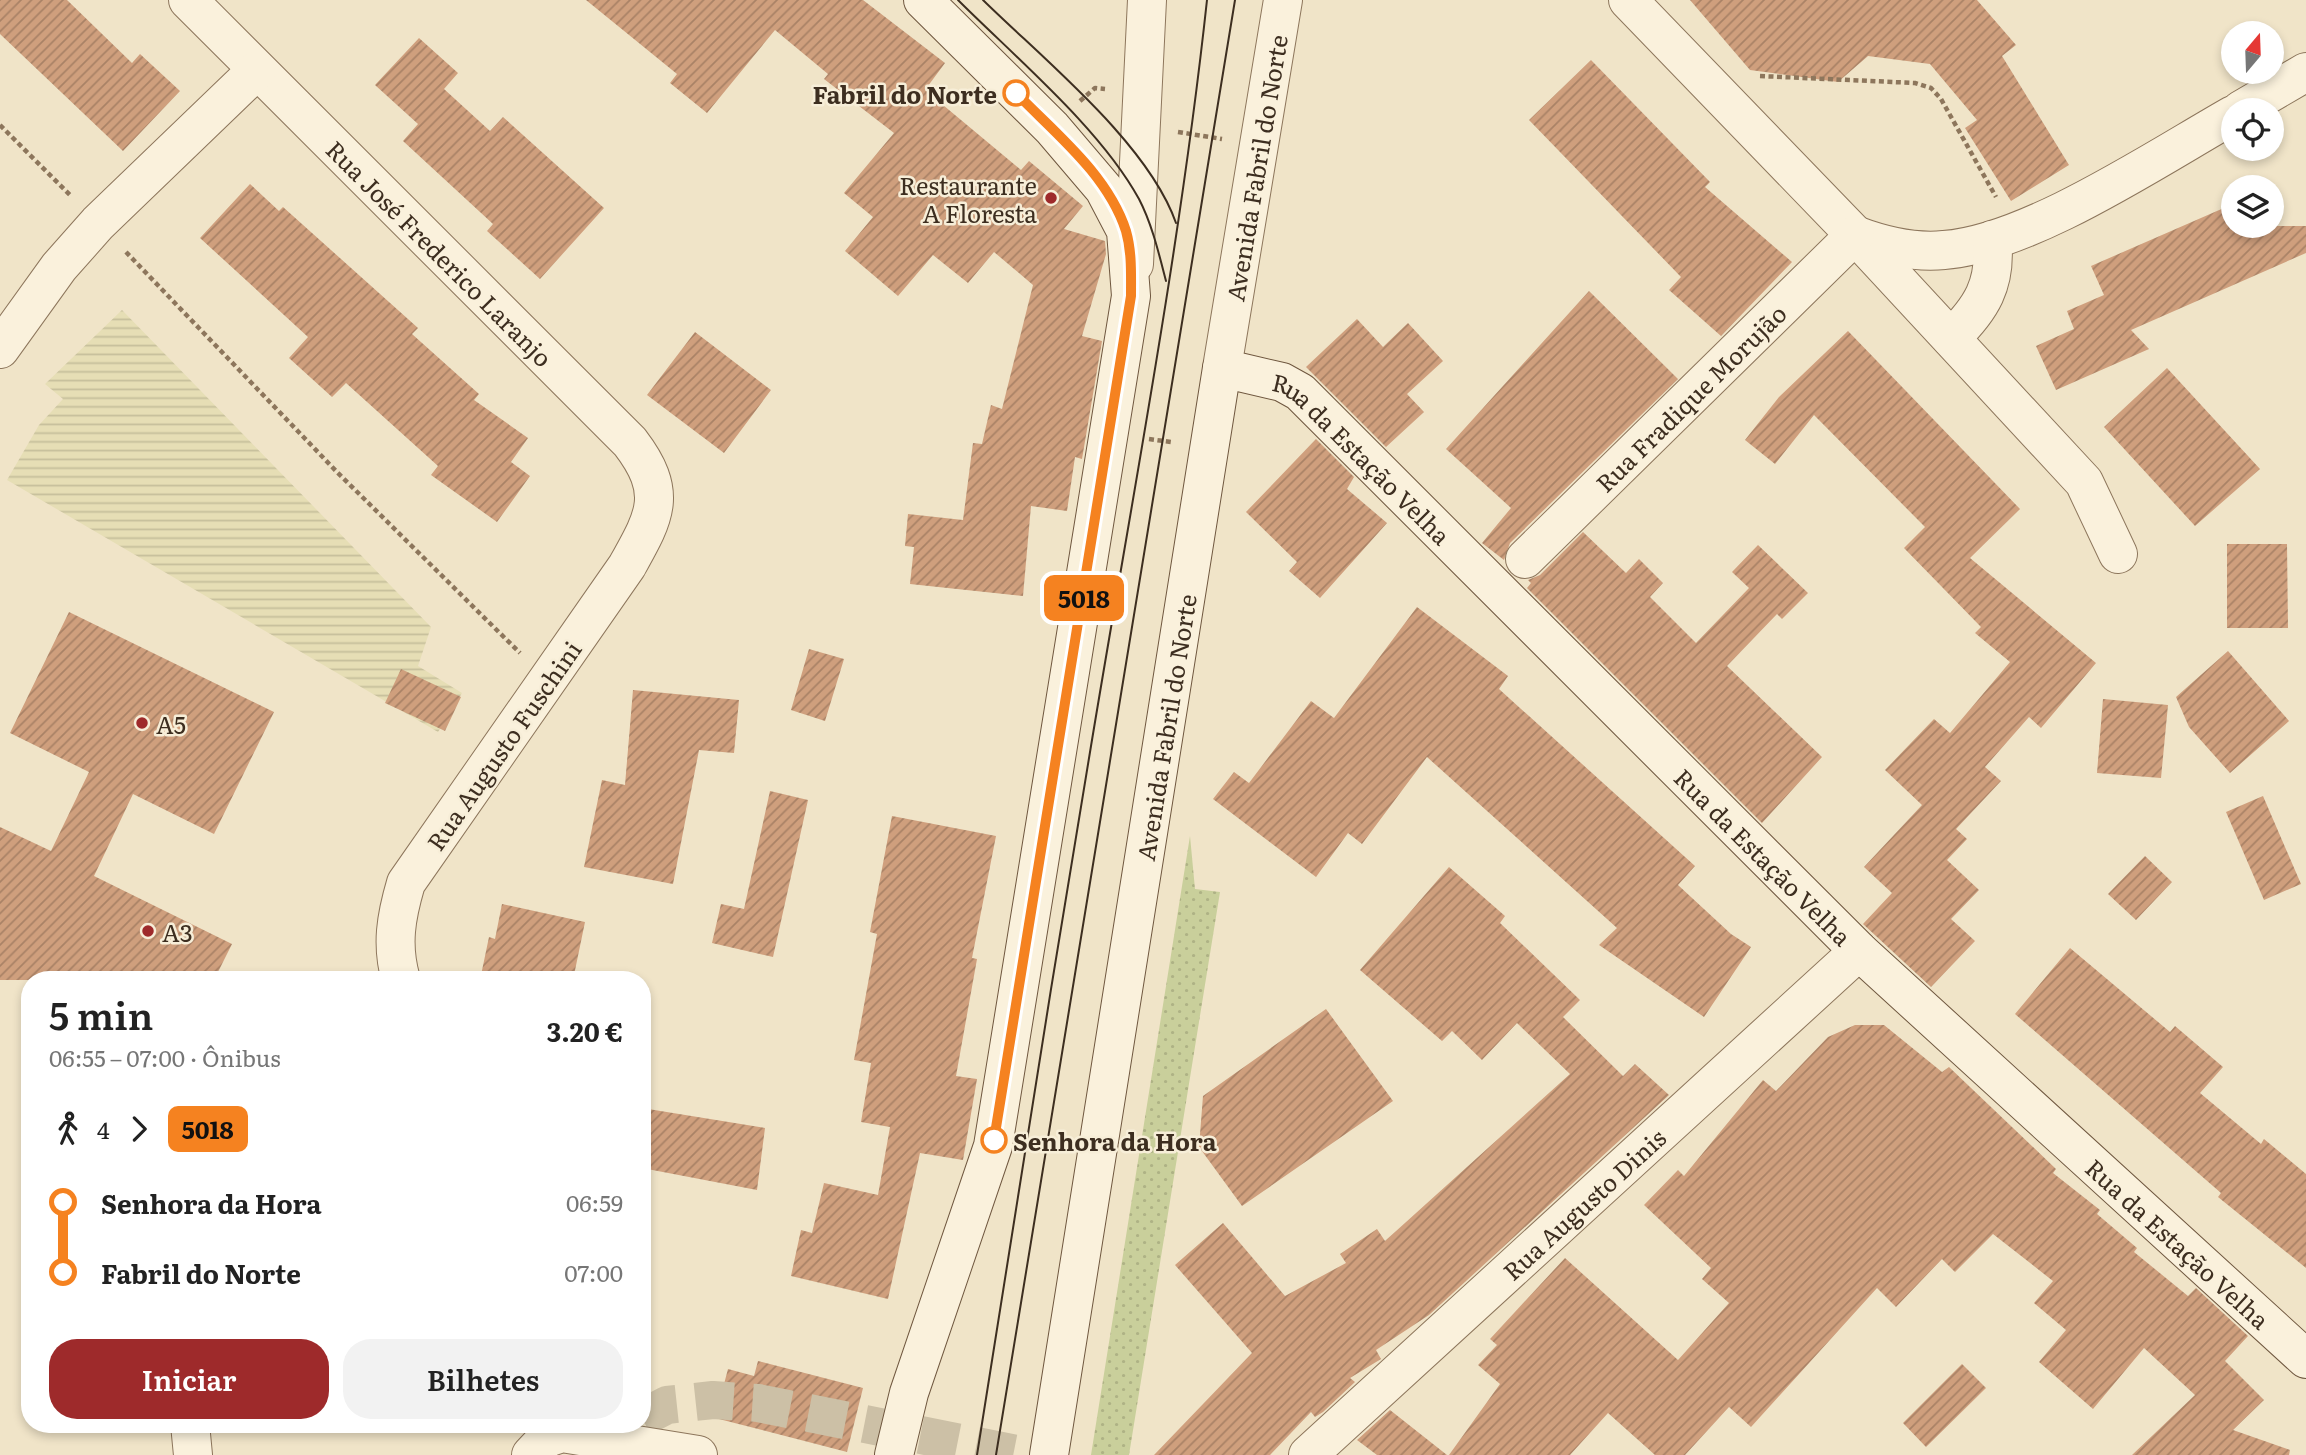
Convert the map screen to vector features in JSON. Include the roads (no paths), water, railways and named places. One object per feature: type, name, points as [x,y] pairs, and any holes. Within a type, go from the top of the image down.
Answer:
[{"type":"street","name":"Rua José Frederico Laranjo","points":[[188,0],[256,71],[630,442],[645,461],[656,495],[651,523]]},
{"type":"street","points":[[923,0],[1061,138],[1104,188],[1126,231],[1131,296]]},
{"type":"street","points":[[894,1455],[909,1394],[993,1146],[1116,406],[1131,296],[1141,162],[1147,0]]},
{"type":"street","name":"Avenida Fabril do Norte","points":[[1049,1455],[1283,0]]},
{"type":"street","points":[[1628,0],[1855,235],[2084,482],[2118,555]]},
{"type":"street","points":[[0,349],[59,267],[98,223],[256,71]]},
{"type":"street","points":[[2262,98],[2305,74]]},
{"type":"street","points":[[1855,235],[1882,245],[1916,251],[1945,250],[2004,236],[2083,200],[2221,122]]},
{"type":"street","name":"Rua Fradique Morujão","points":[[1525,559],[1855,235]]},
{"type":"street","points":[[1951,338],[1983,302],[2004,236]]},
{"type":"street","name":"Rua da Estação Velha","points":[[1222,368],[1282,382],[1300,392],[1859,951],[2306,1359]]},
{"type":"street","name":"Rua Augusto Fuschini","points":[[398,971],[394,932],[406,883],[549,682],[627,566],[651,523]]},
{"type":"street","name":"Rua Augusto Dinis","points":[[1308,1455],[1859,951]]},
{"type":"street","points":[[191,1433],[193,1455]]},
{"type":"street","points":[[533,1442],[563,1433]]},
{"type":"street","points":[[595,1433],[698,1455]]},
{"type":"tunnel","points":[[651,1413],[667,1405],[713,1400],[758,1403],[1022,1455]]},
{"type":"tram line","points":[[958,0],[1080,120],[1122,172],[1148,219],[1166,281]]},
{"type":"tram line","points":[[983,0],[1119,133],[1143,163],[1162,193],[1176,223]]},
{"type":"tram line","points":[[977,1455],[1169,281],[1207,0]]},
{"type":"tram line","points":[[996,1455],[1235,0]]},
{"type":"place","name":"Fabril do Norte","points":[[1016,93]]},
{"type":"place","name":"Restaurante A Floresta","points":[[1051,198]]},
{"type":"place","name":"A5","points":[[142,723]]},
{"type":"place","name":"A3","points":[[148,931]]},
{"type":"place","name":"Senhora da Hora","points":[[994,1140]]}]
